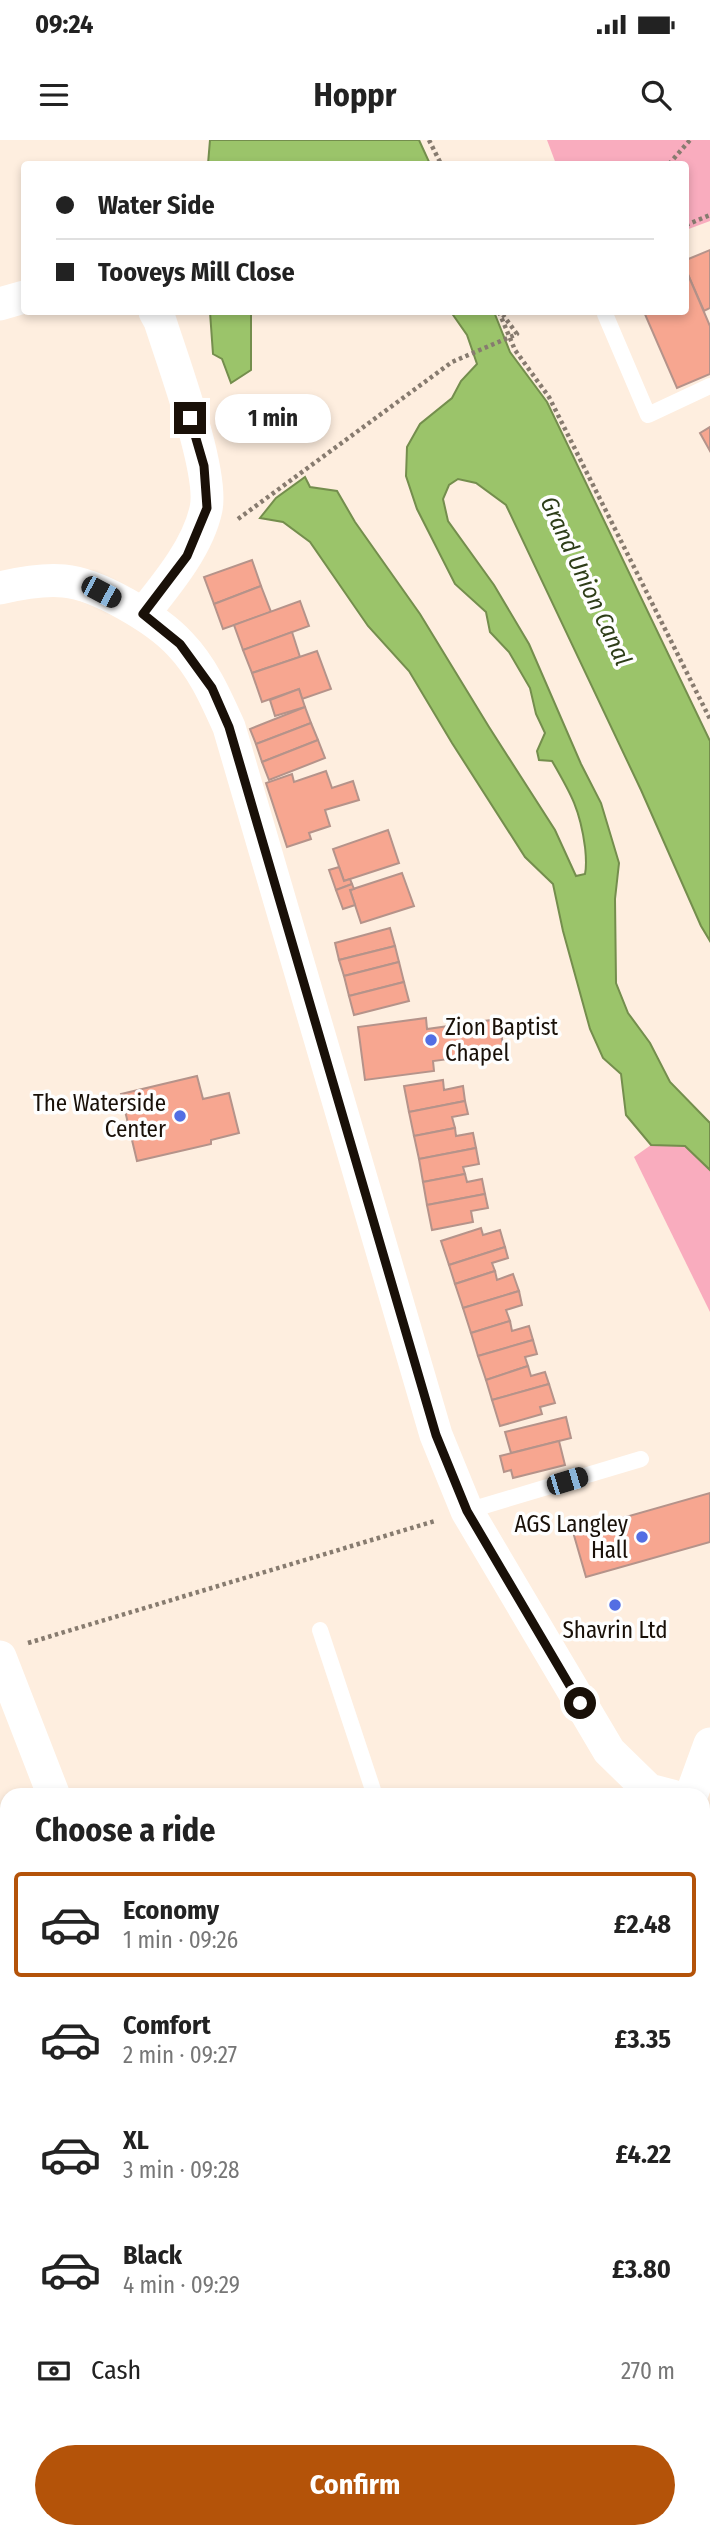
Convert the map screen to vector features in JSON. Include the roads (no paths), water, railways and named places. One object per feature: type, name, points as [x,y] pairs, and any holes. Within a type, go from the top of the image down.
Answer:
[{"type":"street","points":[[0,304],[21,298]]},
{"type":"street","points":[[143,614],[187,556],[207,508],[204,466],[157,315]]},
{"type":"street","points":[[0,588],[25,581],[65,581],[101,592],[143,614],[180,644],[212,688],[229,727],[436,1435],[467,1511],[609,1751],[647,1788]]},
{"type":"street","points":[[13,1650],[52,1788]]},
{"type":"street","points":[[694,1788],[710,1744]]},
{"type":"lane","points":[[605,315],[648,415],[710,386]]},
{"type":"lane","points":[[467,1511],[641,1459]]},
{"type":"lane","points":[[320,1630],[372,1788]]},
{"type":"water","points":[[210,140],[419,140],[429,161],[208,161]]},
{"type":"water","points":[[210,315],[251,315],[251,370],[231,383],[222,359],[213,354]]},
{"type":"water","name":"Grand Union Canal","points":[[453,315],[495,315],[510,352],[547,402],[710,741],[710,941],[506,505],[476,483],[458,479],[449,485],[443,499],[448,521],[494,585],[529,644],[581,764],[601,803],[619,863],[615,899],[616,983],[628,1013],[650,1043],[670,1082],[710,1123],[710,1170],[685,1146],[651,1145],[626,1115],[621,1074],[603,1058],[590,1029],[553,884],[525,857],[409,671],[368,626],[310,542],[283,522],[260,518],[276,498],[305,477],[310,487],[337,491],[355,522],[420,614],[555,830],[576,876],[585,874],[583,834],[574,802],[552,761],[539,760],[537,751],[545,733],[536,714],[530,688],[509,652],[490,632],[486,612],[455,584],[417,509],[406,476],[407,447],[420,424],[452,398],[461,381],[477,364],[467,335]]},
{"type":"place","name":"Zion Baptist Chapel","points":[[431,1040]]},
{"type":"place","name":"The Waterside Center","points":[[180,1116]]},
{"type":"place","name":"AGS Langley Hall","points":[[642,1537]]},
{"type":"place","name":"Shavrin Ltd","points":[[615,1605]]}]
